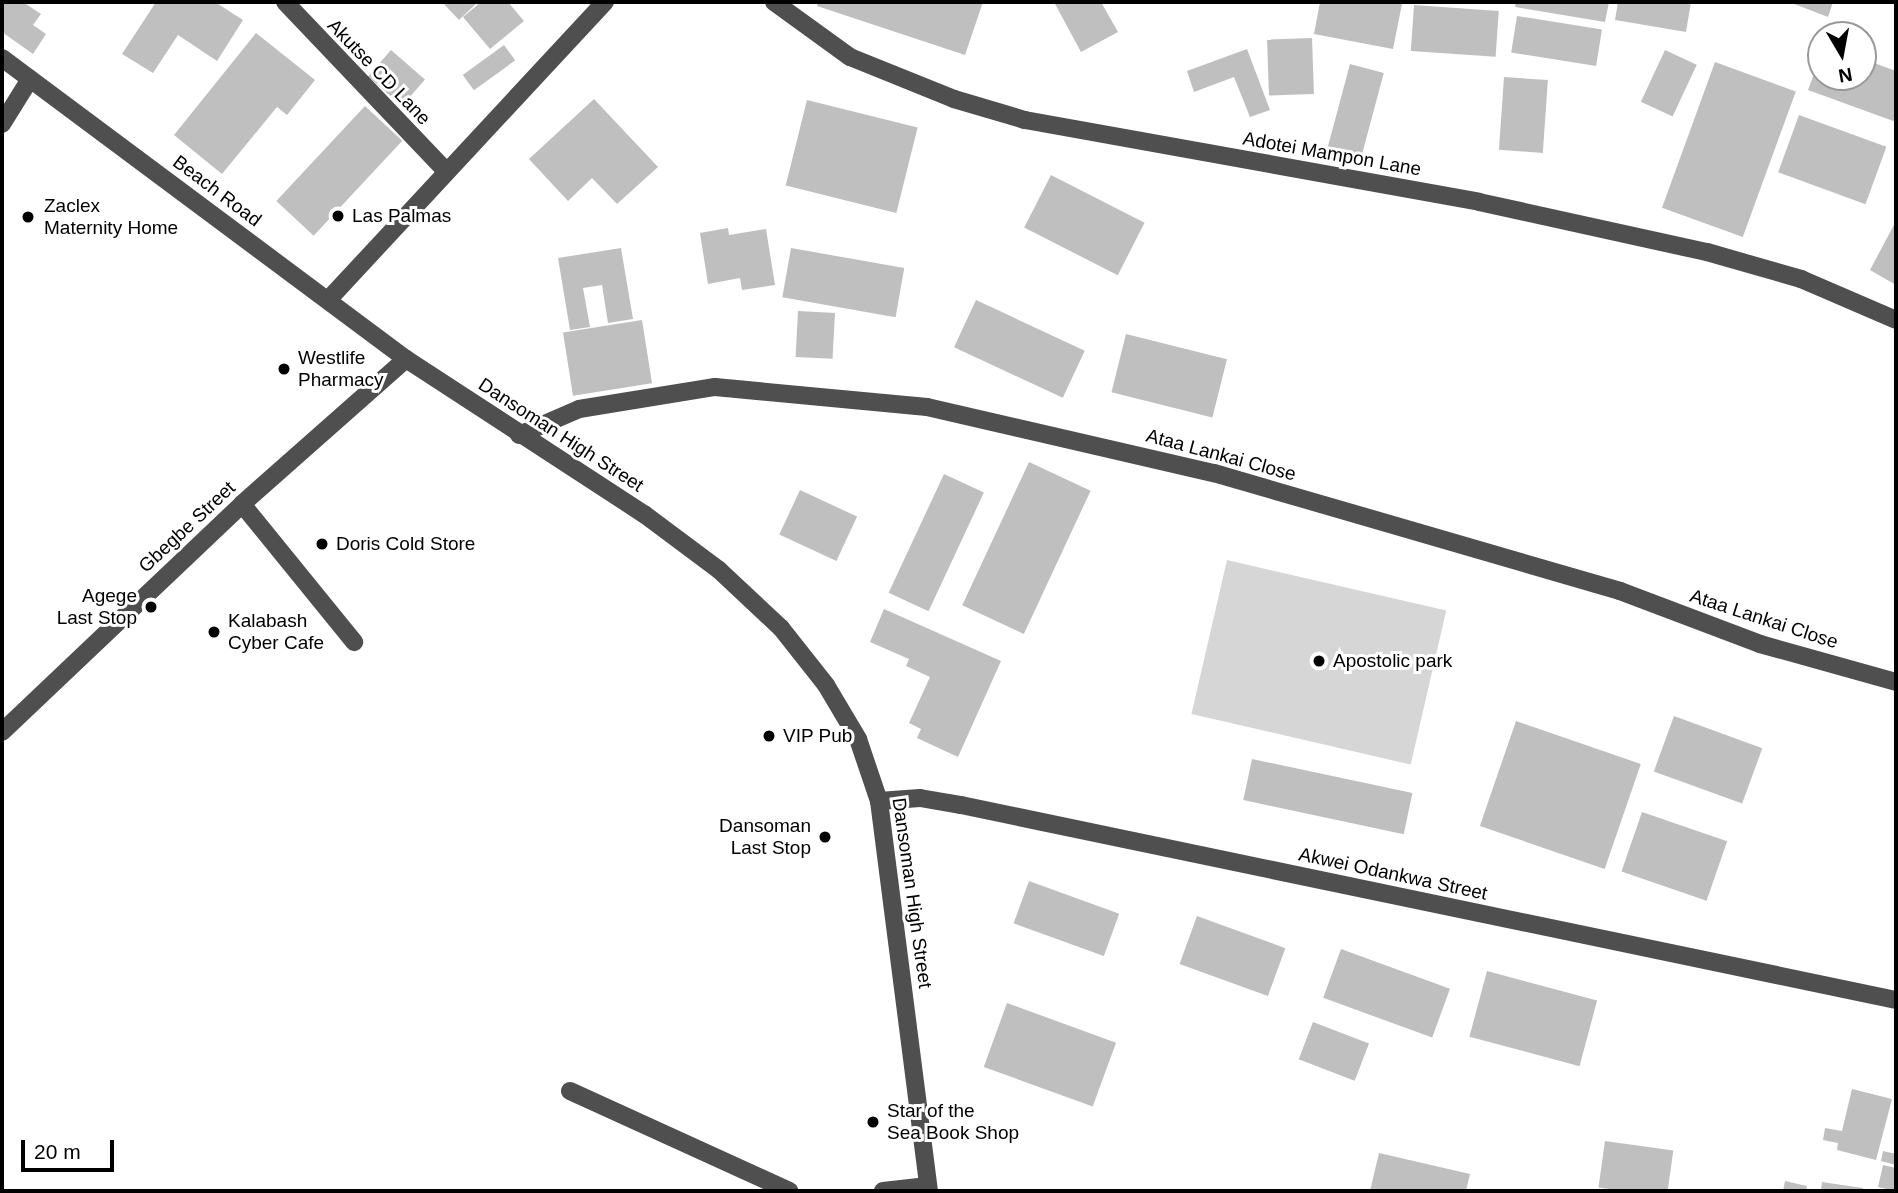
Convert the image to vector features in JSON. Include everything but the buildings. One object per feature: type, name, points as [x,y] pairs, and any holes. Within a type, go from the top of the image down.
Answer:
[{"type":"street","name":"Akutse CD Lane","points":[[285,2],[445,170]]},
{"type":"street","points":[[328,300],[445,170],[605,2]]},
{"type":"street","name":"Adotei Mampon Lane","points":[[774,2],[850,57],[954,99],[1013,117],[1479,202],[1707,252],[1801,279],[1896,320]]},
{"type":"street","name":"Beach Road","points":[[2,58],[406,359]]},
{"type":"street","points":[[2,124],[30,79]]},
{"type":"street","name":"Dansoman High Street","points":[[406,359],[644,514],[719,570],[780,628],[826,685],[858,739],[880,801],[928,1189]]},
{"type":"street","name":"Gbegbe Street","points":[[2,732],[242,504],[406,359]]},
{"type":"street","name":"Ataa Lankai Close","points":[[519,435],[579,410],[715,387],[927,407],[1214,473],[1620,591],[1760,644],[1896,682]]},
{"type":"street","points":[[242,504],[354,642]]},
{"type":"street","name":"Akwei Odankwa Street","points":[[880,801],[920,798],[961,804],[1896,1000]]},
{"type":"street","points":[[570,1091],[789,1191]]},
{"type":"street","points":[[883,1191],[928,1189]]},
{"type":"shaded area","name":"Apostolic park","points":[[1227,560],[1446,611],[1411,765],[1191,714]]},
{"type":"place","name":"Las Palmas","points":[[338,216]]},
{"type":"place","name":"Zaclex Maternity Home","points":[[28,217]]},
{"type":"place","name":"Westlife Pharmacy","points":[[284,369]]},
{"type":"place","name":"Doris Cold Store","points":[[322,544]]},
{"type":"place","name":"Agege Last Stop","points":[[151,607]]},
{"type":"place","name":"Kalabash Cyber Cafe","points":[[214,632]]},
{"type":"place","name":"Apostolic park","points":[[1319,661]]},
{"type":"place","name":"VIP Pub","points":[[769,736]]},
{"type":"place","name":"Dansoman Last Stop","points":[[825,837]]},
{"type":"place","name":"Star of the Sea Book Shop","points":[[873,1122]]}]
